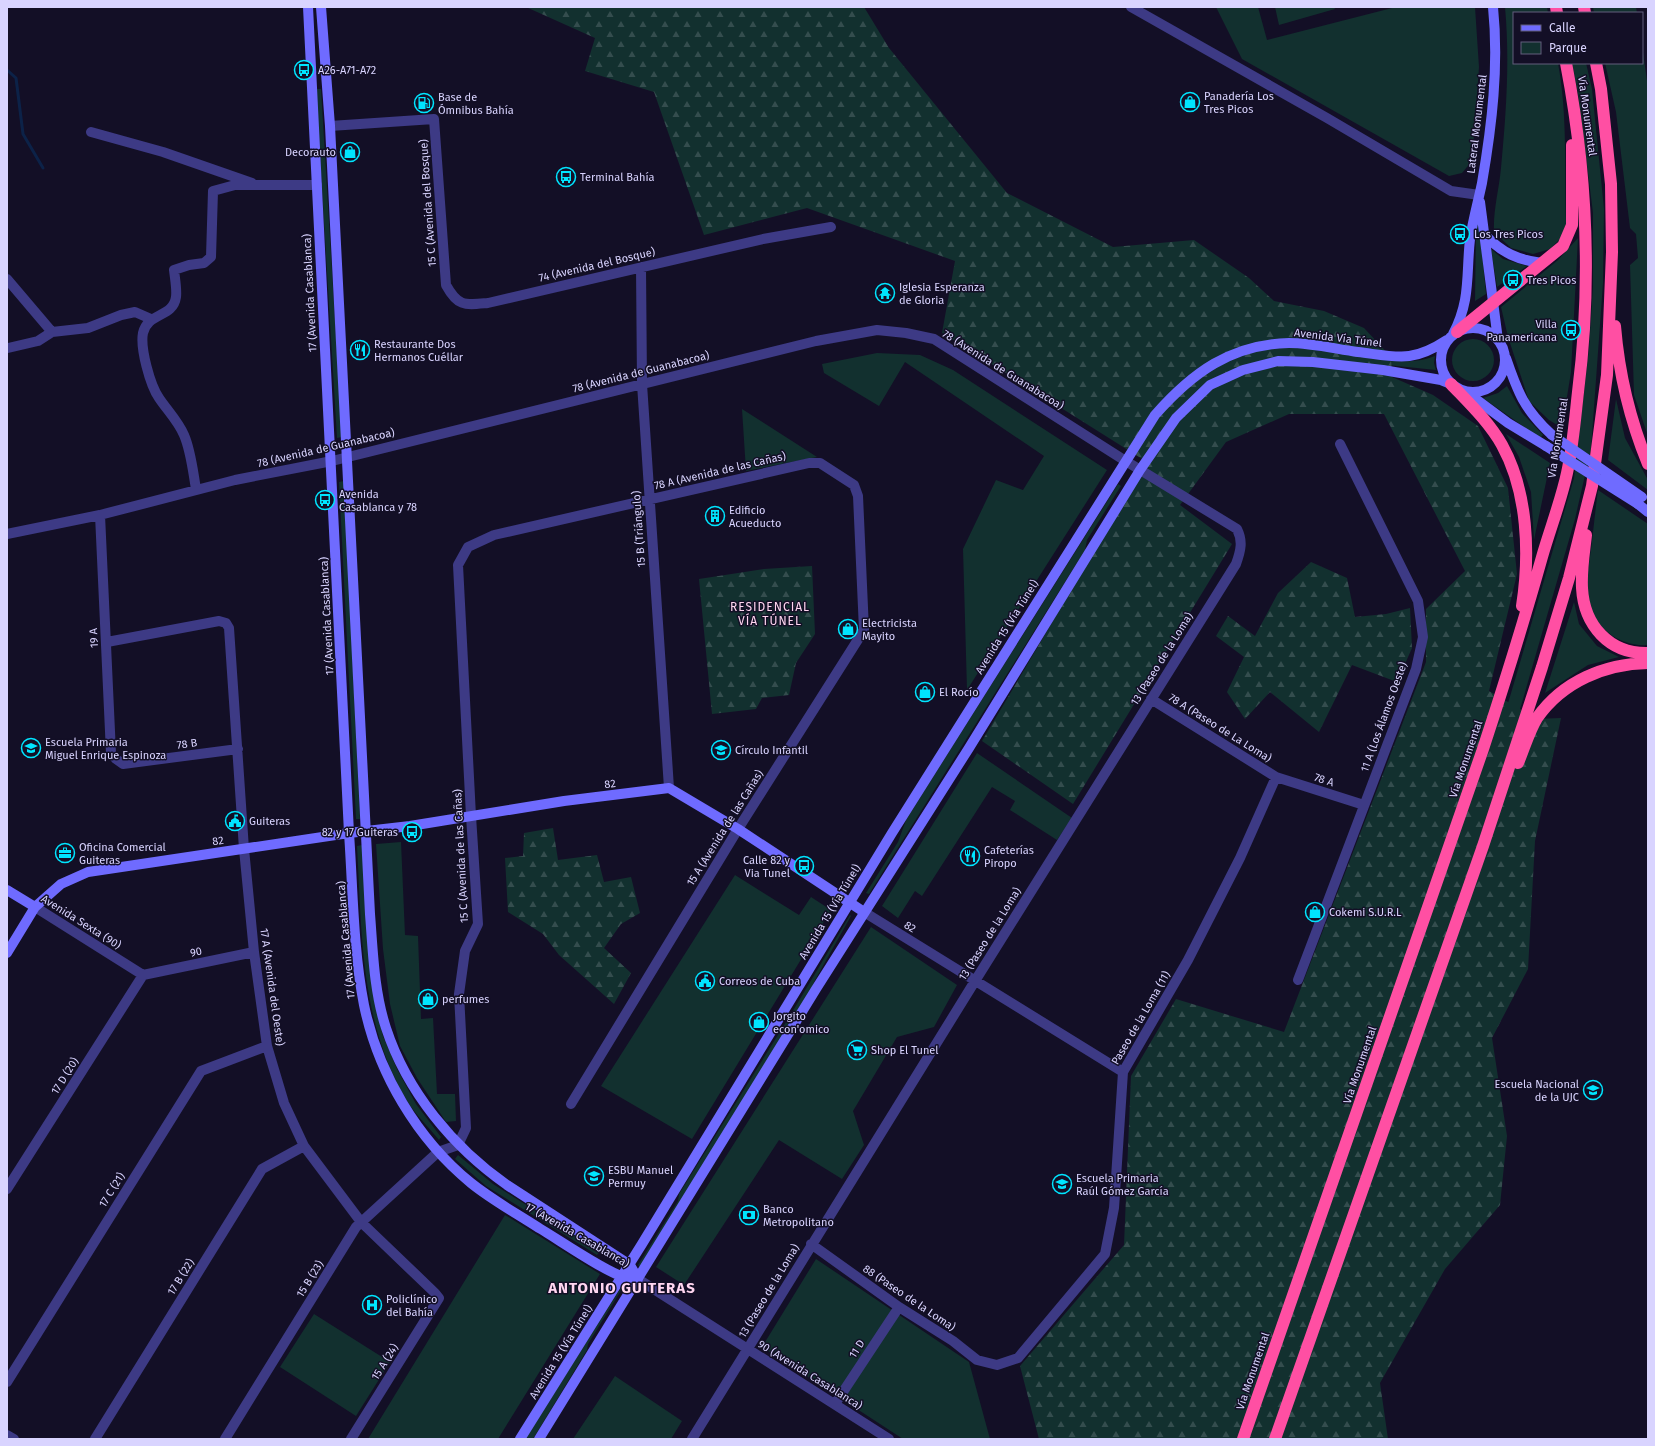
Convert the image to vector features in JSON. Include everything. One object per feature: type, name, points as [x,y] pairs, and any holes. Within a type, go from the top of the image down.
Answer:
[{"type":"highway","name":"Vía Monumental","points":[[1244,1439],[1512,663],[1567,473],[1573,439],[1584,349],[1587,285],[1586,216],[1572,94],[1566,64]]},
{"type":"highway","name":"Vía Monumental","points":[[1275,1439],[1483,846],[1542,668],[1569,578],[1592,486],[1607,375],[1612,274],[1611,184],[1601,89],[1596,64]]},
{"type":"highway","points":[[1452,336],[1492,302],[1563,246],[1572,225],[1572,94]]},
{"type":"highway","points":[[1612,274],[1622,386],[1629,414],[1648,464]]},
{"type":"highway","points":[[1451,384],[1482,418],[1501,444],[1510,462],[1522,504],[1526,556],[1524,595],[1512,663]]},
{"type":"highway","points":[[1592,486],[1583,571],[1584,602],[1596,629],[1610,644],[1627,652],[1648,653]]},
{"type":"highway","points":[[1483,846],[1537,719],[1553,699],[1582,678],[1601,670],[1630,663],[1648,663]]},
{"type":"main road","name":"17 (Avenida Casablanca)","points":[[308,7],[350,833],[358,959],[364,1005],[376,1049],[400,1100],[438,1152],[471,1183],[498,1202],[622,1277],[638,1279]]},
{"type":"main road","name":"17 (Avenida Casablanca)","points":[[321,7],[330,126],[373,956],[378,998],[386,1028],[396,1055],[422,1099],[458,1145],[489,1173],[630,1265],[638,1279]]},
{"type":"main road","name":"Lateral Monumental","points":[[1452,336],[1463,313],[1466,301],[1470,240],[1493,111],[1495,72],[1493,7]]},
{"type":"main road","points":[[311,60],[325,64]]},
{"type":"main road","name":"Lateral Monumental","points":[[1479,195],[1498,340]]},
{"type":"main road","points":[[1485,235],[1494,246],[1508,255],[1527,261],[1542,263]]},
{"type":"main road","points":[[1451,384],[1442,370],[1442,350],[1452,336],[1475,328],[1488,332],[1498,340],[1504,352],[1516,389],[1525,407],[1552,435],[1642,501],[1648,512]]},
{"type":"main road","name":"Avenida Vía Túnel","points":[[1151,421],[1170,398],[1187,381],[1204,368],[1237,353],[1259,347],[1289,343],[1409,358],[1431,351],[1452,336]]},
{"type":"main road","points":[[1465,391],[1476,392],[1486,389],[1496,383],[1502,374],[1505,363],[1504,352]]},
{"type":"main road","points":[[539,1439],[864,912],[969,748],[1140,470],[1176,418],[1210,385],[1243,370],[1278,361],[1313,362],[1383,370],[1441,380],[1465,391],[1508,423],[1642,501]]},
{"type":"main road","name":"Avenida 15 (Vía Túnel)","points":[[520,1439],[630,1265],[849,902],[1124,460],[1151,421]]},
{"type":"main road","name":"82","points":[[7,953],[35,907],[61,884],[88,872],[669,788],[738,829],[864,912]]},
{"type":"main road","name":"Avenida Sexta (90)","points":[[7,890],[35,907]]},
{"type":"street","points":[[1130,7],[1327,118],[1451,191],[1479,195]]},
{"type":"street","name":"15 C (Avenida del Bosque)","points":[[330,126],[434,119],[446,285]]},
{"type":"street","points":[[90,132],[163,152],[257,185]]},
{"type":"street","points":[[196,489],[184,436],[173,416],[157,396],[143,352],[143,333],[151,319],[170,311],[176,298],[174,270],[189,265],[204,263],[211,257],[213,191],[235,185],[317,186]]},
{"type":"street","name":"74 (Avenida del Bosque)","points":[[446,285],[452,296],[464,305],[488,303],[762,239],[831,227]]},
{"type":"street","name":"15 B (Triángulo)","points":[[641,267],[642,384],[669,788]]},
{"type":"street","points":[[7,279],[18,290],[52,332]]},
{"type":"street","points":[[8,348],[38,341],[52,332],[88,328],[121,315],[136,312],[151,319]]},
{"type":"street","name":"78 (Avenida de Guanabacoa)","points":[[7,534],[100,515],[196,489],[332,461],[816,341],[877,330],[906,333],[934,339],[1140,470],[1237,528]]},
{"type":"street","name":"11 A (Los Álamos Oeste)","points":[[1298,980],[1416,669],[1423,637],[1418,601],[1340,444]]},
{"type":"street","name":"78 A (Avenida de las Cañas)","points":[[458,565],[468,547],[494,535],[809,463],[820,463],[854,485]]},
{"type":"street","name":"15 A (Avenida de las Cañas)","points":[[571,1104],[738,829],[864,630],[858,496],[854,485]]},
{"type":"street","name":"19 A","points":[[100,515],[111,753],[116,759]]},
{"type":"street","name":"13 (Paseo de la Loma)","points":[[692,1439],[748,1350],[811,1244],[1236,564],[1241,550],[1241,538],[1237,528]]},
{"type":"street","name":"15 C (Avenida de las Cañas)","points":[[458,565],[478,924],[465,951],[459,994],[467,1121],[466,1128],[458,1145]]},
{"type":"street","name":"17 A (Avenida del Oeste)","points":[[106,642],[219,621],[226,623],[230,628],[244,850],[254,952],[267,1046],[284,1103],[304,1146],[361,1222],[435,1293],[438,1298]]},
{"type":"street","name":"78 A (Paseo de La Loma)","points":[[1151,699],[1276,777]]},
{"type":"street","name":"78 B","points":[[116,759],[123,764],[238,749]]},
{"type":"street","name":"78 A","points":[[1276,777],[1364,805]]},
{"type":"street","name":"Paseo de la Loma (11)","points":[[997,1365],[1018,1358],[1105,1254],[1114,1208],[1123,1072],[1188,960],[1240,858],[1276,777]]},
{"type":"street","name":"Avenida Sexta (90)","points":[[35,907],[142,975]]},
{"type":"street","name":"82","points":[[864,912],[1123,1072]]},
{"type":"street","name":"90","points":[[142,975],[254,952]]},
{"type":"street","name":"17 D (20)","points":[[7,1189],[142,975]]},
{"type":"street","name":"17 C (21)","points":[[7,1382],[201,1071],[267,1046]]},
{"type":"street","points":[[438,1152],[458,1145]]},
{"type":"street","name":"17 B (22)","points":[[96,1439],[262,1169],[304,1146]]},
{"type":"street","name":"15 B (23)","points":[[225,1439],[356,1227],[438,1152]]},
{"type":"street","name":"88 (Paseo de la Loma)","points":[[811,1244],[899,1307],[953,1341],[977,1360],[997,1365]]},
{"type":"street","name":"90 (Avenida Casablanca)","points":[[638,1279],[889,1439]]},
{"type":"street","name":"15 A (24)","points":[[351,1439],[438,1298]]},
{"type":"street","name":"11 D","points":[[835,1404],[899,1307]]},
{"type":"street","points":[[7,1435],[14,1439]]},
{"type":"green space","points":[[526,7],[864,7],[889,48],[1007,193],[1113,247],[1194,240],[1249,278],[1274,301],[1324,311],[1364,328],[1391,357],[1392,377],[1433,395],[1478,426],[1508,488],[1517,574],[1489,691],[1537,719],[1561,718],[1535,841],[1528,969],[1492,1038],[1507,1136],[1500,1205],[1445,1269],[1380,1383],[1388,1439],[1039,1439],[1020,1366],[1124,1245],[1131,1076],[1176,999],[1284,1032],[1426,662],[1426,609],[1465,571],[1384,414],[1289,414],[1226,442],[1180,505],[1232,544],[1073,804],[982,741],[1147,462],[942,333],[955,261],[807,208],[704,235],[654,92],[585,71],[595,38]]},
{"type":"green space","points":[[1216,7],[1258,7],[1267,40],[1396,7],[1475,7],[1479,67],[1472,161],[1462,173],[1449,176],[1242,59]]},
{"type":"green space","points":[[1275,7],[1334,7],[1335,9],[1279,25]]},
{"type":"green space","points":[[1505,7],[1547,7],[1548,12],[1513,12],[1513,64],[1558,64],[1561,83],[1564,123],[1566,224],[1561,238],[1550,249],[1533,254],[1511,248],[1494,232],[1494,216],[1501,168],[1506,108]]},
{"type":"green space","points":[[1593,7],[1636,7],[1637,12],[1594,12]]},
{"type":"green space","points":[[1643,52],[1648,88],[1648,436],[1634,395],[1630,265],[1638,258],[1636,234],[1630,228],[1616,112],[1605,64],[1643,64]]},
{"type":"green space","points":[[1572,64],[1586,64],[1592,89],[1604,209],[1603,283],[1591,449],[1575,519],[1521,706],[1403,1043],[1254,1439],[1509,700],[1574,478],[1589,349],[1593,286],[1593,213],[1578,93]]},
{"type":"green space","points":[[316,89],[321,89],[342,437],[337,438]]},
{"type":"green space","points":[[1479,221],[1486,294],[1475,301],[1476,226]]},
{"type":"green space","points":[[1578,238],[1571,372],[1562,428],[1549,420],[1529,401],[1508,337],[1501,307],[1558,260]]},
{"type":"green space","points":[[1491,249],[1503,259],[1527,266],[1497,287]]},
{"type":"green space","points":[[1473,339],[1488,345],[1494,360],[1488,375],[1473,381],[1458,375],[1452,360],[1458,345]]},
{"type":"green space","points":[[877,353],[920,355],[953,370],[1107,470],[967,690],[963,549],[996,480],[1023,490],[1044,456],[905,362],[879,406],[824,373],[822,364]]},
{"type":"green space","points":[[1435,356],[1434,363],[1436,370],[1387,365],[1374,359],[1412,361],[1427,359]]},
{"type":"green space","points":[[1507,386],[1522,413],[1543,435],[1540,438],[1483,398],[1498,393]]},
{"type":"green space","points":[[1616,399],[1625,438],[1648,480],[1648,490],[1608,460]]},
{"type":"green space","points":[[742,409],[817,457],[746,471]]},
{"type":"green space","points":[[1506,434],[1550,463],[1534,540],[1531,492],[1519,457]]},
{"type":"green space","points":[[344,481],[360,819],[356,819],[339,482]]},
{"type":"green space","points":[[1118,484],[1121,486],[1087,540],[1085,550],[869,894],[866,893],[898,842],[906,820]]},
{"type":"green space","points":[[1598,490],[1648,524],[1648,645],[1628,643],[1618,639],[1602,627],[1591,610],[1587,595],[1587,584]]},
{"type":"green space","points":[[1311,562],[1347,578],[1355,617],[1386,614],[1410,608],[1412,648],[1397,682],[1352,665],[1319,732],[1270,692],[1245,719],[1227,692],[1244,657],[1216,636],[1228,616],[1255,636],[1278,593]]},
{"type":"green space","points":[[812,566],[815,634],[796,663],[789,695],[762,698],[756,709],[712,714],[699,579],[764,569]]},
{"type":"green space","points":[[1574,602],[1579,624],[1597,646],[1619,657],[1588,665],[1545,693]]},
{"type":"green space","points":[[977,753],[1072,818],[1057,840],[1010,810],[1015,801],[992,787],[922,896],[915,891],[898,918],[882,906]]},
{"type":"green space","points":[[553,828],[558,860],[597,855],[604,882],[631,877],[640,913],[621,924],[604,948],[631,973],[614,1004],[559,955],[543,934],[508,912],[505,858],[523,856],[524,833]]},
{"type":"green space","points":[[401,842],[405,935],[418,936],[421,1019],[433,1018],[437,1094],[455,1094],[456,1121],[446,1122],[417,1078],[400,1046],[390,1004],[383,949],[376,844]]},
{"type":"green space","points":[[362,845],[374,999],[383,1036],[397,1069],[416,1104],[441,1137],[439,1140],[411,1107],[394,1077],[382,1046],[373,1014],[367,981],[360,913],[357,846]]},
{"type":"green space","points":[[735,875],[799,915],[811,897],[831,910],[692,1139],[601,1086]]},
{"type":"green space","points":[[850,915],[851,916],[812,988],[640,1267],[638,1265],[678,1201],[679,1194],[791,1014]]},
{"type":"green space","points":[[871,927],[957,985],[934,1027],[897,1037],[853,1111],[864,1145],[842,1179],[779,1140],[684,1285],[656,1267]]},
{"type":"green space","points":[[458,1155],[493,1184],[600,1251],[597,1255],[486,1186],[455,1159]]},
{"type":"green space","points":[[505,1215],[600,1274],[498,1439],[368,1439]]},
{"type":"green space","points":[[816,1259],[969,1362],[990,1439],[903,1439],[762,1347]]},
{"type":"green space","points":[[624,1283],[625,1284],[588,1344],[587,1350],[533,1439],[525,1439]]},
{"type":"green space","points":[[314,1314],[390,1362],[356,1416],[280,1367]]},
{"type":"green space","points":[[615,1376],[682,1421],[671,1439],[573,1439]]},
{"type":"waterway","points":[[7,70],[16,78],[23,134],[43,168]]},
{"type":"place","name":"A26-A71-A72","points":[[304,70]]},
{"type":"place","name":"Panadería Los Tres Picos","points":[[1190,102]]},
{"type":"place","name":"Base de Ómnibus Bahía","points":[[424,103]]},
{"type":"place","name":"Decorauto","points":[[350,152]]},
{"type":"place","name":"Terminal Bahía","points":[[566,177]]},
{"type":"place","name":"Los Tres Picos","points":[[1460,234]]},
{"type":"place","name":"Tres Picos","points":[[1513,280]]},
{"type":"place","name":"Iglesia Esperanza de Gloria","points":[[885,293]]},
{"type":"place","name":"Villa Panamericana","points":[[1571,330]]},
{"type":"place","name":"Restaurante Dos Hermanos Cuéllar","points":[[360,350]]},
{"type":"place","name":"Avenida Casablanca y 78","points":[[325,500]]},
{"type":"place","name":"Edificio Acueducto","points":[[715,516]]},
{"type":"place","name":"Electricista Mayito","points":[[848,629]]},
{"type":"place","name":"El Rocío","points":[[925,692]]},
{"type":"place","name":"Escuela Primaria Miguel Enrique Espinoza","points":[[31,748]]},
{"type":"place","name":"Círculo Infantil","points":[[721,750]]},
{"type":"place","name":"Guiteras","points":[[235,821]]},
{"type":"place","name":"82 y 17 Guiteras","points":[[412,832]]},
{"type":"place","name":"Oficina Comercial Guiteras","points":[[65,853]]},
{"type":"place","name":"Cafeterías Piropo","points":[[970,856]]},
{"type":"place","name":"Calle 82 y Via Tunel","points":[[804,866]]},
{"type":"place","name":"Cokemi S.U.R.L","points":[[1315,912]]},
{"type":"place","name":"Correos de Cuba","points":[[705,981]]},
{"type":"place","name":"perfumes","points":[[428,999]]},
{"type":"place","name":"Jorgito econ'omico","points":[[759,1022]]},
{"type":"place","name":"Shop El Tunel","points":[[857,1050]]},
{"type":"place","name":"Escuela Nacional de la UJC","points":[[1593,1090]]},
{"type":"place","name":"ESBU Manuel Permuy","points":[[594,1176]]},
{"type":"place","name":"Escuela Primaria Raúl Gómez García","points":[[1062,1184]]},
{"type":"place","name":"Banco Metropolitano","points":[[749,1215]]},
{"type":"place","name":"Policlínico del Bahía","points":[[372,1305]]},
{"type":"district","name":"RESIDENCIAL VÍA TÚNEL","points":[[770,614]]},
{"type":"district","name":"ANTONIO GUITERAS","points":[[622,1288]]}]
